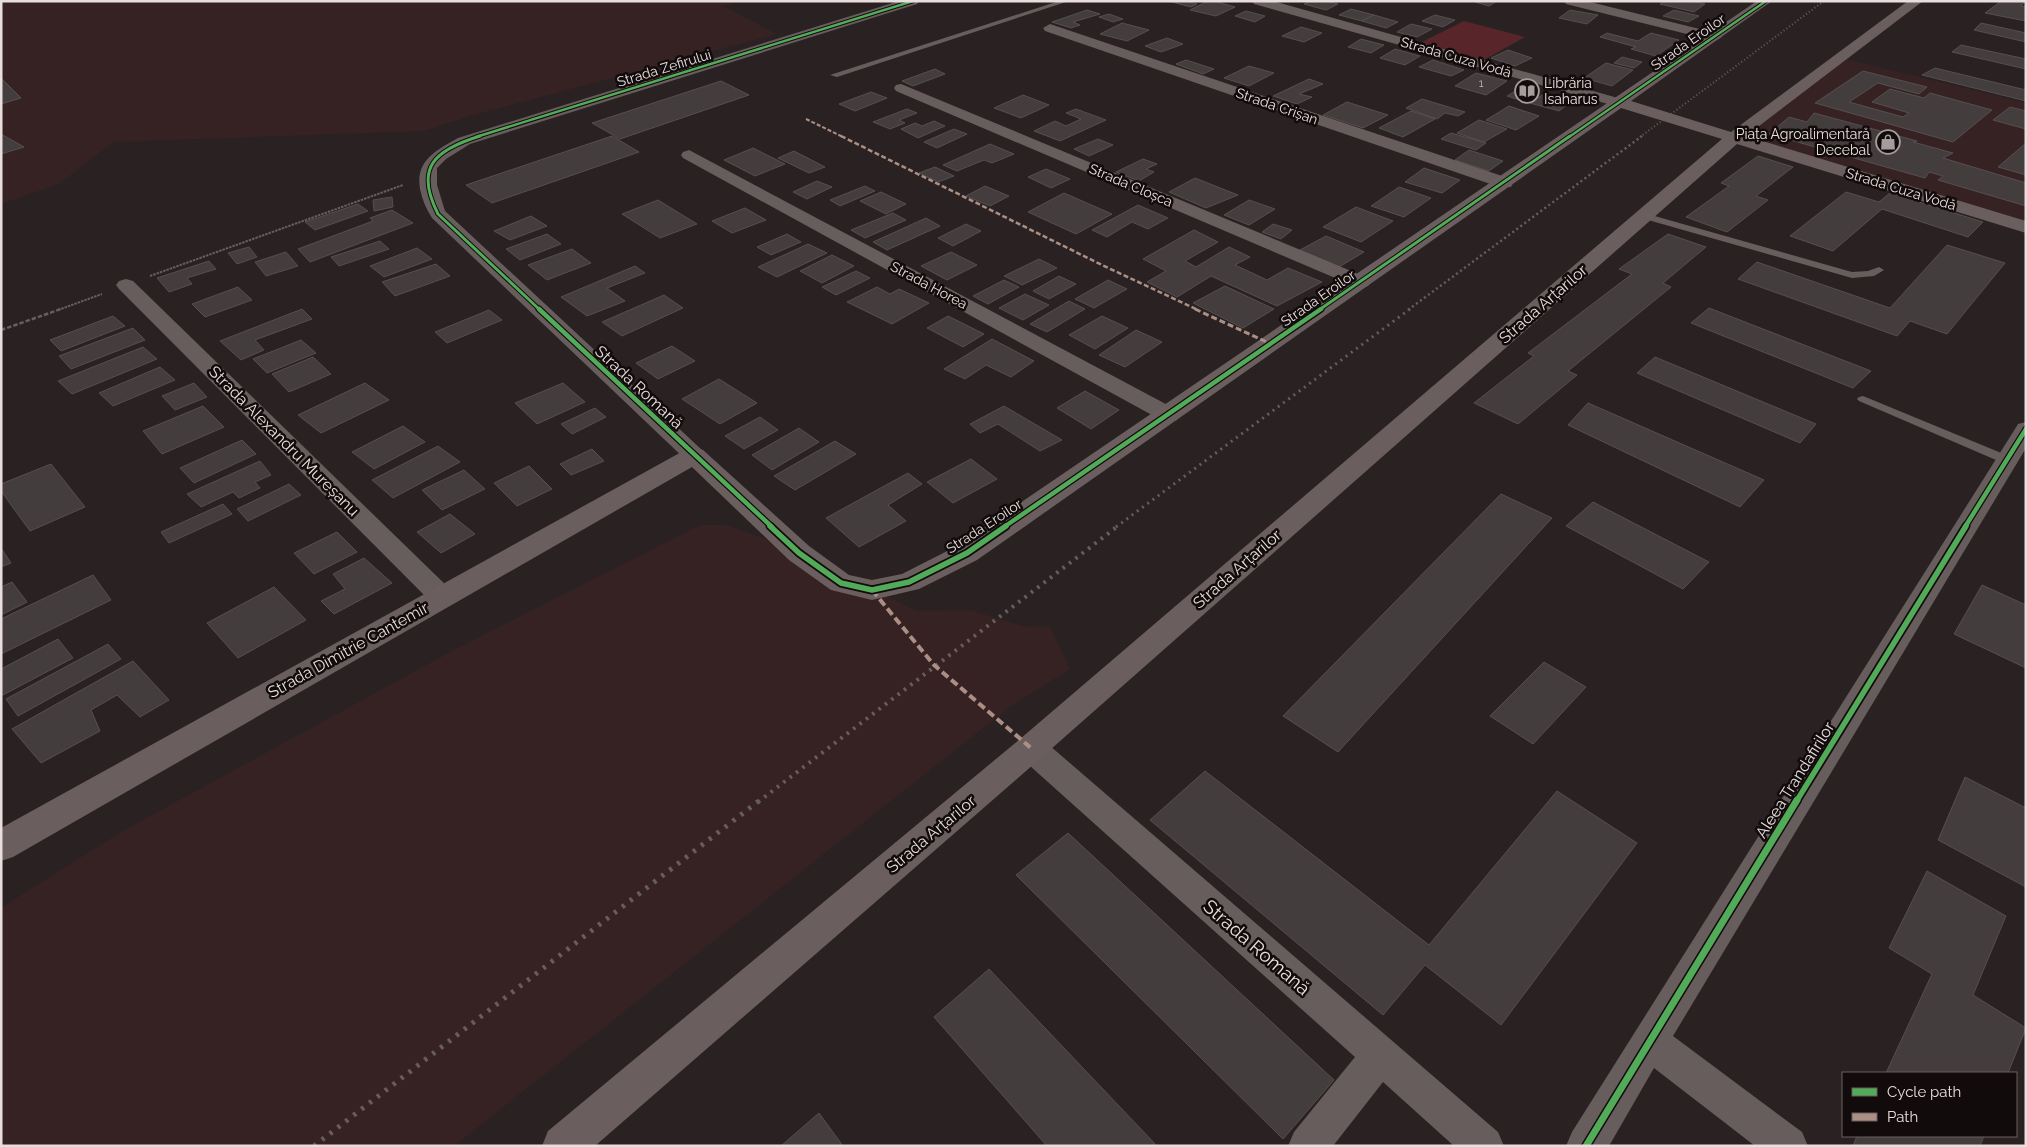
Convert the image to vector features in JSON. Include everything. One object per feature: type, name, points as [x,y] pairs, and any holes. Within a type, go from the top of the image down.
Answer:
[{"type":"street","name":"Strada Zefirului","points":[[429,172],[442,154],[464,141],[912,1]]},
{"type":"street","name":"Strada Cuza Vodă","points":[[1258,1],[1734,137],[2026,228]]},
{"type":"street","points":[[1570,1],[1715,37]]},
{"type":"street","name":"Strada Eroilor","points":[[872,590],[908,582],[967,554],[1620,104],[1766,1]]},
{"type":"street","name":"Strada Arțarilor","points":[[564,1146],[1031,748],[1734,137],[1917,1]]},
{"type":"street","name":"Strada Crișan","points":[[1050,28],[1505,183]]},
{"type":"street","name":"Strada Cloșca","points":[[901,88],[1361,282]]},
{"type":"street","name":"Strada Horea","points":[[690,155],[1169,414]]},
{"type":"street","name":"Strada Romană","points":[[429,172],[428,187],[438,214],[799,553],[841,583],[872,590]]},
{"type":"street","name":"Strada Alexandru Mureșanu","points":[[126,285],[442,597]]},
{"type":"street","name":"Aleea Trandafirilor","points":[[1586,1146],[2026,429]]},
{"type":"street","name":"Strada Dimitrie Cantemir","points":[[1,846],[694,455]]},
{"type":"street","name":"Strada Romană","points":[[1031,748],[1484,1146]]},
{"type":"street","points":[[1649,1041],[1788,1146]]},
{"type":"street","points":[[1308,1146],[1380,1055]]},
{"type":"lane","points":[[834,75],[1066,1]]},
{"type":"lane","points":[[1644,216],[1852,275],[1870,274],[1879,270]]},
{"type":"lane","points":[[1863,399],[2007,460]]},
{"type":"path","points":[[1,330],[359,200],[429,172]]},
{"type":"shaded area","points":[[1,1],[739,1],[723,6],[777,34],[470,116],[423,131],[113,142],[59,184],[1,204]]},
{"type":"shaded area","points":[[1464,21],[1525,37],[1482,61],[1420,43]]},
{"type":"shaded area","name":"Piața Agroalimentară Decebal","points":[[1841,58],[2026,103],[2026,227],[1735,137]]},
{"type":"shaded area","points":[[700,525],[726,525],[771,541],[917,611],[970,610],[1025,627],[1050,626],[1070,669],[1010,707],[454,1146],[1,1146],[1,908],[121,832],[452,651]]},
{"type":"building","points":[[1168,1],[1185,1],[1197,4],[1191,7]]},
{"type":"building","points":[[1208,1],[1235,7],[1216,16],[1190,10]]},
{"type":"building","points":[[1310,1],[1325,1],[1338,4],[1326,10],[1304,4]]},
{"type":"building","points":[[1497,1],[1489,6],[1475,2]]},
{"type":"building","points":[[1664,1],[1692,1],[1705,4],[1694,12],[1660,4]]},
{"type":"building","points":[[1996,1],[2026,1],[2021,6],[2026,7],[2026,21],[1985,13],[2000,2]]},
{"type":"building","points":[[1351,9],[1374,15],[1362,21],[1339,15]]},
{"type":"building","points":[[1087,10],[1100,14],[1073,22],[1080,25],[1071,28],[1052,22]]},
{"type":"building","points":[[1570,10],[1598,15],[1587,24],[1559,18]]},
{"type":"building","points":[[1674,10],[1699,16],[1688,22],[1663,16]]},
{"type":"building","points":[[1246,11],[1265,16],[1255,22],[1235,16]]},
{"type":"building","points":[[1109,14],[1123,19],[1113,22],[1099,17]]},
{"type":"building","points":[[1374,15],[1398,22],[1386,28],[1362,21]]},
{"type":"building","points":[[1435,15],[1455,20],[1443,27],[1422,21]]},
{"type":"building","points":[[1122,23],[1149,30],[1127,41],[1100,34]]},
{"type":"building","points":[[1981,23],[2026,33],[2026,42],[1974,30]]},
{"type":"building","points":[[1411,24],[1432,29],[1417,37],[1397,32]]},
{"type":"building","points":[[1301,27],[1322,33],[1304,42],[1282,36]]},
{"type":"building","points":[[1607,33],[1638,41],[1651,33],[1679,40],[1656,56],[1631,49],[1636,47],[1600,37]]},
{"type":"building","points":[[1167,38],[1183,44],[1161,52],[1145,46]]},
{"type":"building","points":[[1361,39],[1384,45],[1371,53],[1348,47]]},
{"type":"building","points":[[1961,45],[2026,59],[2026,69],[1952,52]]},
{"type":"building","points":[[1395,49],[1420,56],[1405,65],[1380,58]]},
{"type":"building","points":[[1508,50],[1532,58],[1515,66],[1491,58]]},
{"type":"building","points":[[1622,57],[1642,62],[1634,68],[1614,63]]},
{"type":"building","points":[[1186,60],[1214,69],[1203,74],[1176,64]]},
{"type":"building","points":[[1433,60],[1464,70],[1451,76],[1419,67]]},
{"type":"building","points":[[1606,63],[1633,70],[1612,86],[1584,78]]},
{"type":"building","points":[[1249,66],[1274,73],[1249,86],[1224,78]]},
{"type":"building","points":[[1935,68],[2026,90],[2026,101],[1922,75]]},
{"type":"building","points":[[935,69],[945,74],[913,86],[902,81]]},
{"type":"building","points":[[1863,71],[1927,87],[1919,94],[1878,83],[1849,102],[1903,117],[1909,113],[1872,102],[1890,89],[1924,98],[1930,93],[1992,110],[1953,142],[1815,103]]},
{"type":"building","points":[[1476,73],[1507,81],[1486,95],[1455,86]]},
{"type":"building","points":[[1,78],[21,98],[1,104]]},
{"type":"building","points":[[1309,79],[1323,84],[1299,94],[1312,97],[1297,104],[1273,96]]},
{"type":"building","points":[[721,81],[749,95],[620,139],[592,123]]},
{"type":"building","points":[[1522,87],[1538,91],[1523,101],[1507,96]]},
{"type":"building","points":[[871,92],[887,98],[855,111],[839,104]]},
{"type":"building","points":[[1544,94],[1572,101],[1559,111],[1530,103]]},
{"type":"building","points":[[1023,95],[1049,105],[1021,118],[994,108]]},
{"type":"building","points":[[1422,99],[1465,112],[1458,116],[1445,113],[1437,119],[1406,108]]},
{"type":"building","points":[[1347,102],[1388,115],[1363,128],[1323,115]]},
{"type":"building","points":[[1509,106],[1539,116],[1516,130],[1486,120]]},
{"type":"building","points":[[2010,107],[2026,111],[2026,129],[1993,120]]},
{"type":"building","points":[[907,109],[917,113],[899,120],[905,123],[890,129],[873,122]]},
{"type":"building","points":[[1076,109],[1106,120],[1060,141],[1034,131],[1055,121],[1066,126],[1081,119],[1066,113]]},
{"type":"building","points":[[1411,111],[1435,119],[1403,137],[1379,128]]},
{"type":"building","points":[[1814,113],[1917,141],[1913,142],[1953,153],[1943,158],[2026,183],[2026,206],[1938,180],[1943,176],[1929,172],[1925,178],[1769,134],[1789,117],[1807,122]]},
{"type":"building","points":[[1479,120],[1507,129],[1484,142],[1457,133]]},
{"type":"building","points":[[934,121],[945,126],[918,138],[901,129],[915,123],[922,126]]},
{"type":"building","points":[[954,129],[967,134],[937,148],[924,142]]},
{"type":"building","points":[[1451,133],[1486,143],[1476,150],[1441,139]]},
{"type":"building","points":[[1,134],[24,147],[1,154]]},
{"type":"building","points":[[612,136],[639,152],[492,203],[466,185]]},
{"type":"building","points":[[1098,139],[1113,145],[1089,156],[1074,149]]},
{"type":"building","points":[[2026,143],[2026,175],[1998,167]]},
{"type":"building","points":[[990,144],[1014,154],[992,163],[984,160],[957,171],[943,165]]},
{"type":"building","points":[[753,148],[785,164],[755,176],[724,160]]},
{"type":"building","points":[[1469,150],[1503,161],[1489,171],[1455,160]]},
{"type":"building","points":[[794,151],[825,167],[809,173],[778,158]]},
{"type":"building","points":[[1758,156],[1793,167],[1756,196],[1768,200],[1727,232],[1686,217],[1729,186],[1721,183]]},
{"type":"building","points":[[1143,159],[1157,164],[1146,169],[1154,172],[1139,181],[1116,172]]},
{"type":"building","points":[[935,167],[954,176],[938,182],[919,173]]},
{"type":"building","points":[[1424,168],[1460,180],[1442,193],[1405,182]]},
{"type":"building","points":[[1046,169],[1070,179],[1051,188],[1028,177]]},
{"type":"building","points":[[1195,178],[1238,195],[1206,208],[1169,192]]},
{"type":"building","points":[[817,181],[832,187],[807,199],[793,192]]},
{"type":"building","points":[[865,186],[875,191],[840,206],[830,200]]},
{"type":"building","points":[[985,186],[1009,196],[990,206],[966,196]]},
{"type":"building","points":[[1399,187],[1431,198],[1404,217],[1371,206]]},
{"type":"building","points":[[881,192],[906,204],[886,214],[860,201]]},
{"type":"building","points":[[1846,192],[1879,202],[1890,193],[1983,222],[1968,237],[1882,209],[1833,251],[1790,236]]},
{"type":"building","points":[[1064,193],[1112,214],[1076,234],[1028,212]]},
{"type":"building","points":[[392,197],[393,207],[374,211],[373,200]]},
{"type":"building","points":[[658,200],[697,224],[660,238],[622,214]]},
{"type":"building","points":[[1249,200],[1275,209],[1249,225],[1224,215]]},
{"type":"building","points":[[358,204],[368,211],[315,230],[305,222]]},
{"type":"building","points":[[1138,205],[1168,218],[1148,229],[1132,222],[1107,237],[1092,230]]},
{"type":"building","points":[[1356,207],[1393,221],[1361,242],[1323,227]]},
{"type":"building","points":[[745,208],[766,220],[732,233],[712,221]]},
{"type":"building","points":[[392,210],[413,223],[310,262],[298,249],[373,221],[370,218]]},
{"type":"building","points":[[893,213],[906,220],[865,238],[851,230]]},
{"type":"building","points":[[531,216],[547,226],[510,240],[494,231]]},
{"type":"building","points":[[926,218],[940,226],[887,250],[873,242]]},
{"type":"building","points":[[966,224],[981,231],[953,246],[938,238]]},
{"type":"building","points":[[1273,224],[1292,230],[1281,239],[1262,232]]},
{"type":"building","points":[[1194,230],[1218,242],[1185,261],[1196,267],[1229,247],[1250,257],[1235,265],[1267,280],[1288,268],[1322,282],[1277,306],[1211,276],[1177,297],[1147,282],[1166,271],[1143,259]]},
{"type":"building","points":[[547,234],[561,244],[520,260],[506,249]]},
{"type":"building","points":[[787,234],[801,242],[771,255],[757,247]]},
{"type":"building","points":[[1668,234],[1706,247],[1663,283],[1671,287],[1568,371],[1577,375],[1518,424],[1474,403],[1534,356],[1528,353],[1632,274],[1619,269]]},
{"type":"building","points":[[1326,236],[1364,252],[1339,267],[1300,250]]},
{"type":"building","points":[[380,241],[389,249],[339,266],[331,257]]},
{"type":"building","points":[[808,244],[827,253],[777,277],[758,267]]},
{"type":"building","points":[[1947,245],[2005,263],[1947,334],[1910,321],[1897,336],[1738,279],[1757,262],[1890,308]]},
{"type":"building","points":[[249,247],[257,257],[237,264],[228,253]]},
{"type":"building","points":[[417,248],[432,259],[384,277],[370,266]]},
{"type":"building","points":[[572,249],[591,263],[547,280],[528,265]]},
{"type":"building","points":[[286,252],[298,266],[266,276],[255,262]]},
{"type":"building","points":[[951,252],[977,265],[947,280],[921,266]]},
{"type":"building","points":[[832,255],[854,266],[822,283],[800,271]]},
{"type":"building","points":[[1039,259],[1057,268],[1022,285],[1004,276]]},
{"type":"building","points":[[209,261],[216,269],[187,278],[192,284],[169,292],[157,278]]},
{"type":"building","points":[[436,264],[450,276],[395,296],[382,282]]},
{"type":"building","points":[[635,266],[645,273],[607,288],[625,301],[587,316],[561,297]]},
{"type":"building","points":[[856,271],[870,278],[836,295],[822,287]]},
{"type":"building","points":[[1059,276],[1076,284],[1049,299],[1033,291]]},
{"type":"building","points":[[1004,280],[1019,287],[988,304],[973,296]]},
{"type":"building","points":[[1108,280],[1127,289],[1094,308],[1075,299]]},
{"type":"building","points":[[1225,286],[1274,309],[1243,328],[1193,303]]},
{"type":"building","points":[[238,287],[252,300],[205,317],[192,304]]},
{"type":"building","points":[[877,287],[890,294],[899,289],[929,303],[892,324],[847,302]]},
{"type":"building","points":[[1025,294],[1049,305],[1023,320],[999,308]]},
{"type":"building","points":[[664,295],[683,308],[622,336],[602,322]]},
{"type":"building","points":[[1069,301],[1085,309],[1047,332],[1030,324]]},
{"type":"building","points":[[1709,308],[1871,371],[1853,388],[1691,323]]},
{"type":"building","points":[[302,309],[312,319],[255,340],[264,350],[241,360],[220,341]]},
{"type":"building","points":[[489,310],[502,320],[447,343],[435,332]]},
{"type":"building","points":[[113,316],[125,326],[61,351],[50,340]]},
{"type":"building","points":[[948,316],[984,334],[963,347],[927,328]]},
{"type":"building","points":[[1102,316],[1128,328],[1095,349],[1069,335]]},
{"type":"building","points":[[133,328],[145,340],[71,369],[59,356]]},
{"type":"building","points":[[1136,330],[1162,342],[1125,367],[1099,355]]},
{"type":"building","points":[[992,339],[1034,361],[1011,377],[986,365],[965,379],[944,369]]},
{"type":"building","points":[[301,340],[316,353],[267,373],[253,359]]},
{"type":"building","points":[[672,346],[695,361],[658,379],[636,363]]},
{"type":"building","points":[[143,347],[157,359],[72,394],[58,381]]},
{"type":"building","points":[[313,357],[331,374],[289,392],[272,374]]},
{"type":"building","points":[[1655,357],[1816,424],[1800,443],[1637,373]]},
{"type":"building","points":[[160,367],[175,380],[113,406],[99,393]]},
{"type":"building","points":[[719,379],[757,403],[720,424],[682,399]]},
{"type":"building","points":[[194,383],[207,397],[175,410],[162,396]]},
{"type":"building","points":[[365,383],[389,400],[321,433],[298,415]]},
{"type":"building","points":[[563,383],[585,402],[537,424],[515,403]]},
{"type":"building","points":[[1085,391],[1119,410],[1091,429],[1057,408]]},
{"type":"building","points":[[1588,403],[1764,480],[1740,507],[1568,425]]},
{"type":"building","points":[[203,406],[224,427],[162,454],[143,431]]},
{"type":"building","points":[[1004,406],[1062,440],[1040,451],[998,424],[980,433],[970,424]]},
{"type":"building","points":[[595,408],[606,417],[572,434],[561,424]]},
{"type":"building","points":[[760,417],[778,430],[744,449],[725,436]]},
{"type":"building","points":[[403,426],[425,442],[374,469],[352,452]]},
{"type":"building","points":[[799,428],[819,442],[772,470],[752,455]]},
{"type":"building","points":[[242,440],[256,454],[194,483],[180,468]]},
{"type":"building","points":[[835,441],[856,454],[795,490],[774,476]]},
{"type":"building","points":[[438,446],[460,462],[393,498],[372,480]]},
{"type":"building","points":[[592,449],[604,461],[571,475],[560,464]]},
{"type":"building","points":[[971,459],[997,479],[953,503],[927,482]]},
{"type":"building","points":[[260,461],[271,475],[255,482],[260,488],[239,498],[233,492],[201,507],[187,494]]},
{"type":"building","points":[[51,464],[85,507],[30,531],[1,491],[1,484]]},
{"type":"building","points":[[529,466],[552,489],[517,506],[494,483]]},
{"type":"building","points":[[464,470],[485,489],[442,510],[422,490]]},
{"type":"building","points":[[908,473],[922,484],[888,505],[906,521],[859,547],[826,518]]},
{"type":"building","points":[[289,484],[301,495],[248,521],[237,509]]},
{"type":"building","points":[[1501,494],[1552,518],[1338,752],[1283,716]]},
{"type":"building","points":[[1593,502],[1709,562],[1683,589],[1566,526]]},
{"type":"building","points":[[223,504],[232,514],[169,543],[161,532]]},
{"type":"building","points":[[450,514],[475,534],[441,553],[417,532]]},
{"type":"building","points":[[337,532],[357,552],[314,574],[294,553]]},
{"type":"building","points":[[1,548],[11,563],[1,567]]},
{"type":"building","points":[[364,558],[392,583],[334,614],[321,601],[345,589],[333,574]]},
{"type":"building","points":[[93,575],[111,600],[1,654],[1,619]]},
{"type":"building","points":[[12,582],[27,602],[1,615],[1,587]]},
{"type":"building","points":[[1982,585],[2026,605],[2026,668],[1954,634]]},
{"type":"building","points":[[274,587],[306,620],[238,658],[207,623]]},
{"type":"building","points":[[58,639],[73,658],[1,696],[1,669]]},
{"type":"building","points":[[108,644],[121,659],[18,716],[6,699]]},
{"type":"building","points":[[133,661],[169,700],[140,717],[117,695],[91,710],[100,731],[41,763],[12,729]]},
{"type":"building","points":[[1544,662],[1586,687],[1533,744],[1490,716]]},
{"type":"building","points":[[1205,771],[1429,945],[1557,791],[1637,843],[1501,1025],[1425,965],[1383,1015],[1150,820]]},
{"type":"building","points":[[1965,777],[2026,808],[2026,887],[1938,840]]},
{"type":"building","points":[[1068,833],[1334,1080],[1283,1139],[1016,875]]},
{"type":"building","points":[[1927,871],[2006,916],[1973,995],[2026,1028],[2008,1072],[1886,1072],[1932,974],[1889,948]]},
{"type":"building","points":[[989,969],[1157,1146],[1047,1146],[934,1017]]},
{"type":"building","points":[[819,1113],[843,1146],[781,1146]]},
{"type":"building","points":[[1857,1137],[1984,1137],[1980,1146],[1853,1146]]},
{"type":"railway","points":[[1640,137],[1824,1]]},
{"type":"railway","points":[[1408,310],[1642,136]]},
{"type":"railway","points":[[1116,527],[1410,309]]},
{"type":"railway","points":[[758,802],[1118,526]]},
{"type":"railway","points":[[314,1146],[760,800]]},
{"type":"marked path","points":[[806,119],[1102,265],[1271,344]]},
{"type":"marked path","points":[[872,590],[934,665],[1031,748]]},
{"type":"cycle path","points":[[913,1],[464,141],[435,159],[429,168],[427,179],[429,192],[438,214],[799,553],[841,583],[872,590],[909,582],[967,553],[1766,1]]},
{"type":"cycle path","points":[[1586,1146],[2026,429]]},
{"type":"place","name":"Librăria Isaharus","points":[[1527,91]]},
{"type":"place","name":"Piața Agroalimentară Decebal","points":[[1888,142]]}]
